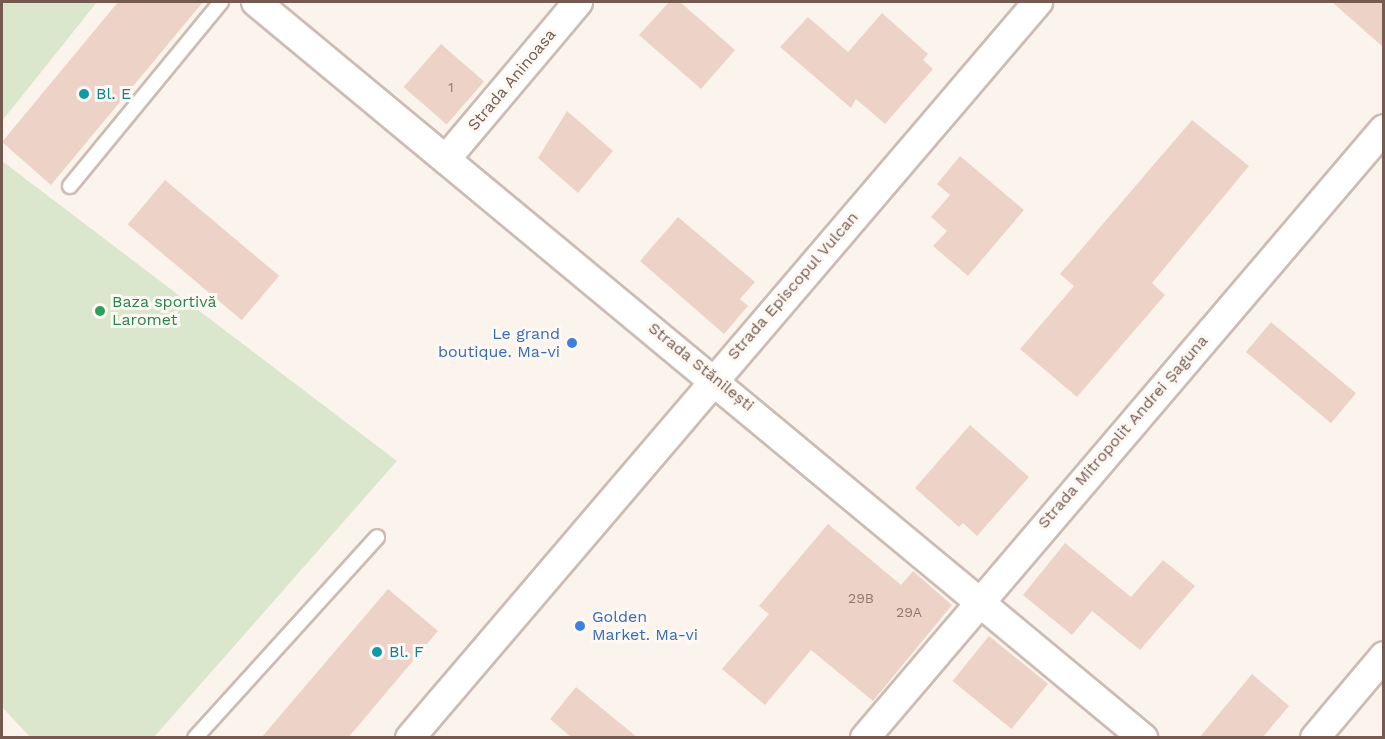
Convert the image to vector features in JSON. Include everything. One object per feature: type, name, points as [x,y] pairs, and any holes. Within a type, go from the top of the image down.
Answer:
[{"type":"street","name":"Strada Stănilești","points":[[256,2],[715,378],[1143,738]]},
{"type":"street","name":"Strada Aninoasa","points":[[446,159],[578,2]]},
{"type":"street","name":"Strada Episcopul Vulcan","points":[[410,738],[1038,2]]},
{"type":"street","name":"Strada Mitropolit Andrei Șaguna","points":[[866,738],[980,600],[1383,129]]},
{"type":"street","points":[[1316,738],[1383,656]]},
{"type":"lane","points":[[70,186],[221,2]]},
{"type":"lane","points":[[195,738],[377,537]]},
{"type":"green space","points":[[2,2],[97,2],[2,121]]},
{"type":"green space","name":"Baza sportivă Laromet","points":[[2,161],[397,461],[154,737],[30,737],[2,707]]},
{"type":"building","name":"Bl. E","points":[[118,2],[203,2],[51,185],[2,142]]},
{"type":"building","points":[[669,2],[680,2],[735,50],[701,89],[639,35]]},
{"type":"building","points":[[1332,2],[1383,2],[1383,47]]},
{"type":"building","points":[[882,13],[928,54],[923,60],[933,69],[885,124],[856,99],[851,108],[780,47],[808,17],[848,52]]},
{"type":"building","points":[[441,44],[484,81],[447,124],[404,87]]},
{"type":"building","points":[[567,111],[613,151],[578,193],[538,158]]},
{"type":"building","points":[[1192,120],[1249,166],[1152,283],[1165,295],[1077,397],[1020,349],[1074,286],[1060,274]]},
{"type":"building","points":[[960,156],[1024,210],[968,276],[933,246],[947,231],[931,217],[950,195],[937,184]]},
{"type":"building","points":[[165,180],[279,276],[242,320],[128,224]]},
{"type":"building","points":[[678,217],[755,282],[740,299],[748,306],[724,334],[640,261]]},
{"type":"building","points":[[1271,322],[1356,393],[1331,423],[1246,352]]},
{"type":"building","points":[[970,425],[1029,477],[977,536],[963,523],[959,527],[915,488]]},
{"type":"building","points":[[828,524],[901,585],[913,571],[952,605],[873,701],[811,650],[765,705],[722,669],[769,614],[759,606]]},
{"type":"building","points":[[1065,543],[1131,597],[1163,560],[1195,586],[1140,650],[1092,611],[1072,635],[1023,595]]},
{"type":"building","name":"Bl. F","points":[[388,589],[438,631],[348,738],[261,738]]},
{"type":"building","points":[[989,636],[1048,684],[1012,729],[952,681]]},
{"type":"building","points":[[1252,674],[1289,706],[1262,738],[1199,738]]},
{"type":"building","points":[[576,687],[638,738],[572,738],[550,719]]},
{"type":"place","name":"Bl. E","points":[[84,94]]},
{"type":"place","name":"Baza sportivă Laromet","points":[[100,311]]},
{"type":"place","name":"Le grand boutique. Ma-vi","points":[[572,343]]},
{"type":"place","name":"Golden Market. Ma-vi","points":[[580,626]]},
{"type":"place","name":"Bl. F","points":[[377,652]]}]
